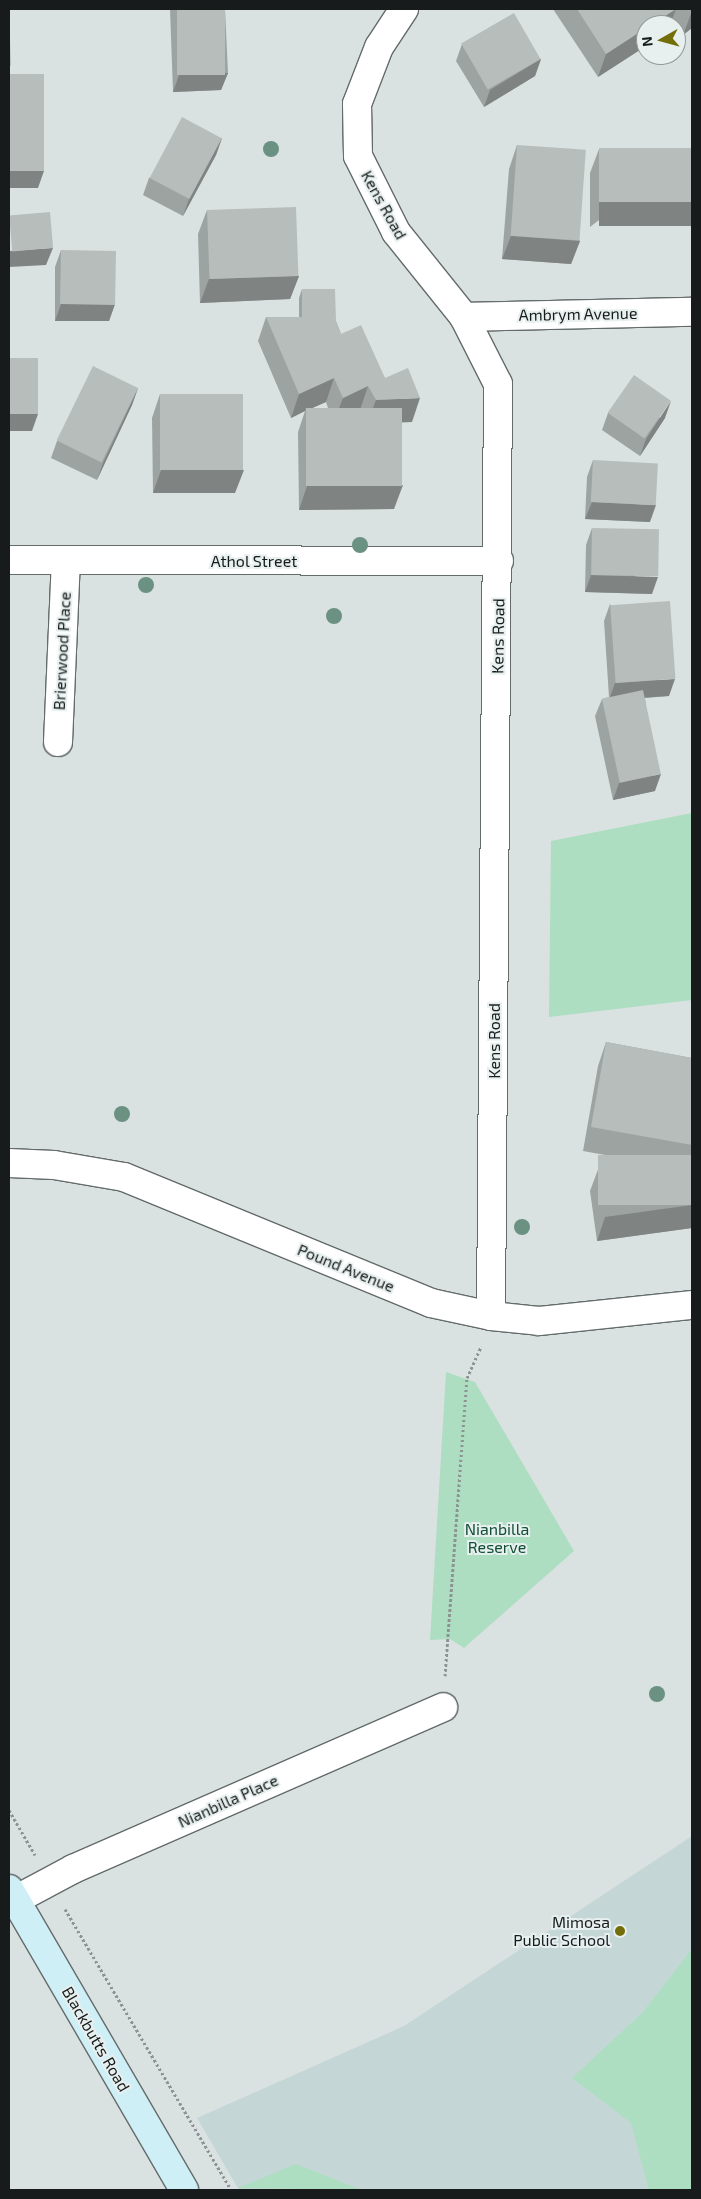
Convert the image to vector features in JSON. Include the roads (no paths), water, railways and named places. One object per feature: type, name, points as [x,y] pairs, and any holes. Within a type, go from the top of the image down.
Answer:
[{"type":"street","name":"Kens Road","points":[[404,9],[379,47],[357,104],[358,156],[396,232],[464,317],[498,384],[499,561],[491,1316]]},
{"type":"street","name":"Ambrym Avenue","points":[[464,317],[692,312]]},
{"type":"street","name":"Athol Street","points":[[9,560],[499,561]]},
{"type":"street","name":"Brierwood Place","points":[[58,742],[66,561]]},
{"type":"street","name":"Pound Avenue","points":[[9,1163],[54,1164],[124,1177],[431,1303],[491,1316],[539,1321],[692,1305]]},
{"type":"street","name":"Nianbilla Place","points":[[12,1894],[443,1707]]},
{"type":"street","name":"Blackbutts Road","points":[[12,1894],[184,2190]]},
{"type":"place","name":"Mimosa Public School","points":[[620,1931]]},
{"type":"park label","name":"Nianbilla Reserve","points":[[497,1538]]}]
